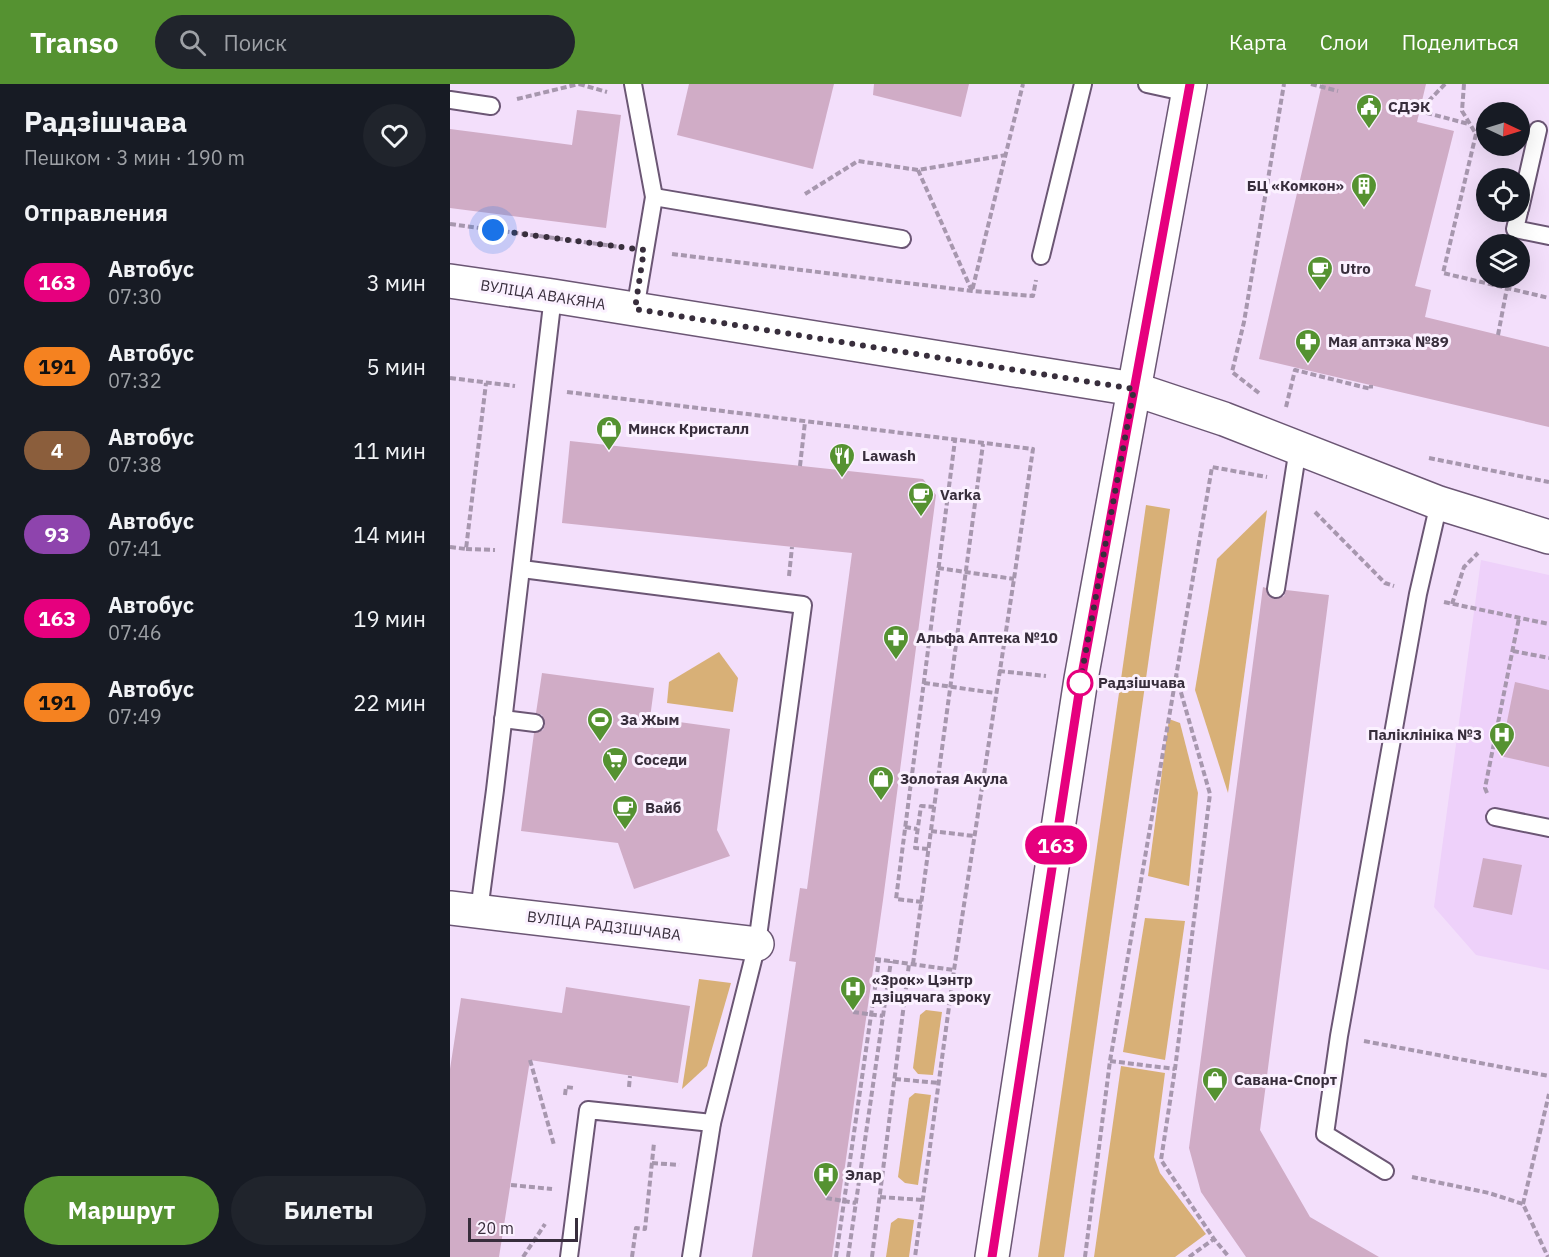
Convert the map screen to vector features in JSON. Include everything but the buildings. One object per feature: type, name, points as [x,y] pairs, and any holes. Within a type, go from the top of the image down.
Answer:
[{"type":"street","points":[[992,1257],[1081,680],[1189,88]]},
{"type":"street","name":"ВУЛІЦА АВАКЯНА","points":[[450,281],[1134,389],[1224,419],[1439,503],[1549,537]]},
{"type":"street","name":"ВУЛІЦА РАДЗІШЧАВА","points":[[464,910],[757,944]]},
{"type":"lane","points":[[633,84],[654,197],[635,309]]},
{"type":"lane","points":[[1041,256],[1083,84]]},
{"type":"lane","points":[[1147,84],[1189,88]]},
{"type":"lane","points":[[450,100],[490,106]]},
{"type":"lane","points":[[1529,168],[1538,130]]},
{"type":"lane","points":[[654,197],[902,239]]},
{"type":"lane","points":[[1516,222],[1515,229],[1549,236]]},
{"type":"lane","points":[[464,910],[503,719],[554,296]]},
{"type":"lane","points":[[1276,589],[1298,448]]},
{"type":"lane","points":[[1385,1171],[1325,1134],[1340,1036],[1419,594],[1439,503]]},
{"type":"lane","points":[[522,569],[803,605],[757,944],[712,1123],[691,1257]]},
{"type":"lane","points":[[503,719],[535,723]]},
{"type":"lane","points":[[1495,817],[1549,828]]},
{"type":"lane","points":[[569,1257],[588,1110],[712,1123]]},
{"type":"path","points":[[544,93],[579,84]]},
{"type":"path","points":[[972,291],[1023,84]]},
{"type":"path","points":[[1267,399],[1232,372],[1244,321],[1284,84]]},
{"type":"path","points":[[1311,84],[1338,91]]},
{"type":"path","points":[[1445,84],[1419,111],[1470,124]]},
{"type":"path","points":[[1464,84],[1462,111],[1476,134],[1443,273],[1476,281]]},
{"type":"path","points":[[794,196],[805,194],[858,160],[918,170],[1006,155]]},
{"type":"path","points":[[918,170],[972,291]]},
{"type":"path","points":[[450,224],[972,291],[1033,296],[1041,256]]},
{"type":"path","points":[[1498,334],[1507,288],[1549,298]]},
{"type":"path","points":[[1276,406],[1285,412],[1295,370],[1371,389],[1371,385]]},
{"type":"path","points":[[450,378],[983,444],[1033,448],[954,970],[915,1257]]},
{"type":"path","points":[[450,547],[466,549],[486,383]]},
{"type":"path","points":[[566,403],[567,392]]},
{"type":"path","points":[[800,466],[805,422]]},
{"type":"path","points":[[922,902],[896,899],[955,440]]},
{"type":"path","points":[[872,1257],[983,444]]},
{"type":"path","points":[[1424,457],[1549,482]]},
{"type":"path","points":[[1085,1257],[1110,1061],[1212,467],[1283,479],[1384,583],[1452,604],[1549,624]]},
{"type":"path","points":[[789,579],[792,547]]},
{"type":"path","points":[[1452,604],[1464,567],[1481,549]]},
{"type":"path","points":[[938,568],[1014,579]]},
{"type":"path","points":[[1495,817],[1485,788],[1519,618]]},
{"type":"path","points":[[1513,651],[1549,658]]},
{"type":"path","points":[[999,671],[1081,680]]},
{"type":"path","points":[[1176,671],[1210,794],[1175,1069],[1161,1160],[1214,1239],[1229,1257]]},
{"type":"path","points":[[924,683],[995,693]]},
{"type":"path","points":[[928,849],[915,848],[917,829],[921,806],[934,807]]},
{"type":"path","points":[[905,827],[917,829]]},
{"type":"path","points":[[931,831],[974,836]]},
{"type":"path","points":[[836,1257],[837,1232],[877,960],[954,970]]},
{"type":"path","points":[[848,1257],[891,961]]},
{"type":"path","points":[[853,1012],[883,1016]]},
{"type":"path","points":[[1340,1036],[1549,1076]]},
{"type":"path","points":[[530,1060],[557,1155]]},
{"type":"path","points":[[1110,1061],[1175,1069]]},
{"type":"path","points":[[895,1079],[939,1083]]},
{"type":"path","points":[[1548,1257],[1523,1204],[1549,1094]]},
{"type":"path","points":[[632,1257],[636,1228],[645,1229],[657,1118]]},
{"type":"path","points":[[1423,1180],[1489,1193],[1523,1204]]},
{"type":"path","points":[[511,1185],[552,1189]]},
{"type":"path","points":[[880,1197],[923,1200]]},
{"type":"path","points":[[826,1198],[856,1203]]},
{"type":"path","points":[[523,1257],[549,1218]]},
{"type":"path","points":[[1189,1257],[1214,1239]]},
{"type":"shaded area","points":[[1146,505],[1170,509],[1064,1257],[1038,1257]]},
{"type":"shaded area","points":[[1267,510],[1228,793],[1195,690],[1217,559]]},
{"type":"shaded area","name":"Паліклініка №3","points":[[1481,560],[1549,575],[1549,970],[1476,955],[1434,907]]},
{"type":"shaded area","points":[[719,652],[738,678],[733,712],[667,703],[669,682]]},
{"type":"shaded area","points":[[1169,719],[1180,723],[1198,793],[1189,886],[1148,876]]},
{"type":"shaded area","points":[[1145,918],[1185,921],[1165,1060],[1123,1052]]},
{"type":"shaded area","points":[[699,979],[731,983],[707,1066],[682,1089]]},
{"type":"shaded area","points":[[926,1010],[942,1012],[933,1075],[918,1074],[913,1068],[920,1015]]},
{"type":"shaded area","points":[[1121,1066],[1165,1073],[1154,1157],[1160,1173],[1206,1234],[1175,1257],[1094,1257]]},
{"type":"shaded area","points":[[915,1093],[931,1095],[918,1185],[905,1183],[898,1177],[909,1098]]},
{"type":"shaded area","points":[[898,1218],[914,1220],[909,1257],[886,1257],[891,1223]]},
{"type":"bus line","name":"163","points":[[992,1257],[1081,680],[1190,84]]},
{"type":"place","name":"СДЭК","points":[[1369,130]]},
{"type":"place","name":"БЦ «Комкон»","points":[[1364,209]]},
{"type":"place","name":"Utro","points":[[1320,292]]},
{"type":"place","name":"Мая аптэка №89","points":[[1308,365]]},
{"type":"place","name":"Минск Кристалл","points":[[609,452]]},
{"type":"place","name":"Lawash","points":[[842,479]]},
{"type":"place","name":"Varka","points":[[921,518]]},
{"type":"place","name":"Альфа Аптека №10","points":[[896,661]]},
{"type":"place","name":"Радзішчава","points":[[1080,683]]},
{"type":"place","name":"За Жым","points":[[600,743]]},
{"type":"place","name":"Паліклініка №3","points":[[1502,758]]},
{"type":"place","name":"Соседи","points":[[615,783]]},
{"type":"place","name":"Золотая Акула","points":[[881,802]]},
{"type":"place","name":"Вайб","points":[[625,831]]},
{"type":"place","name":"«Зрок» Цэнтр дзіцячага зроку","points":[[853,1012]]},
{"type":"place","name":"Савана-Спорт","points":[[1215,1103]]},
{"type":"place","name":"Элар","points":[[826,1198]]},
{"type":"route","points":[[493,230],[644,250],[635,309],[1134,389],[1080,683]]}]
